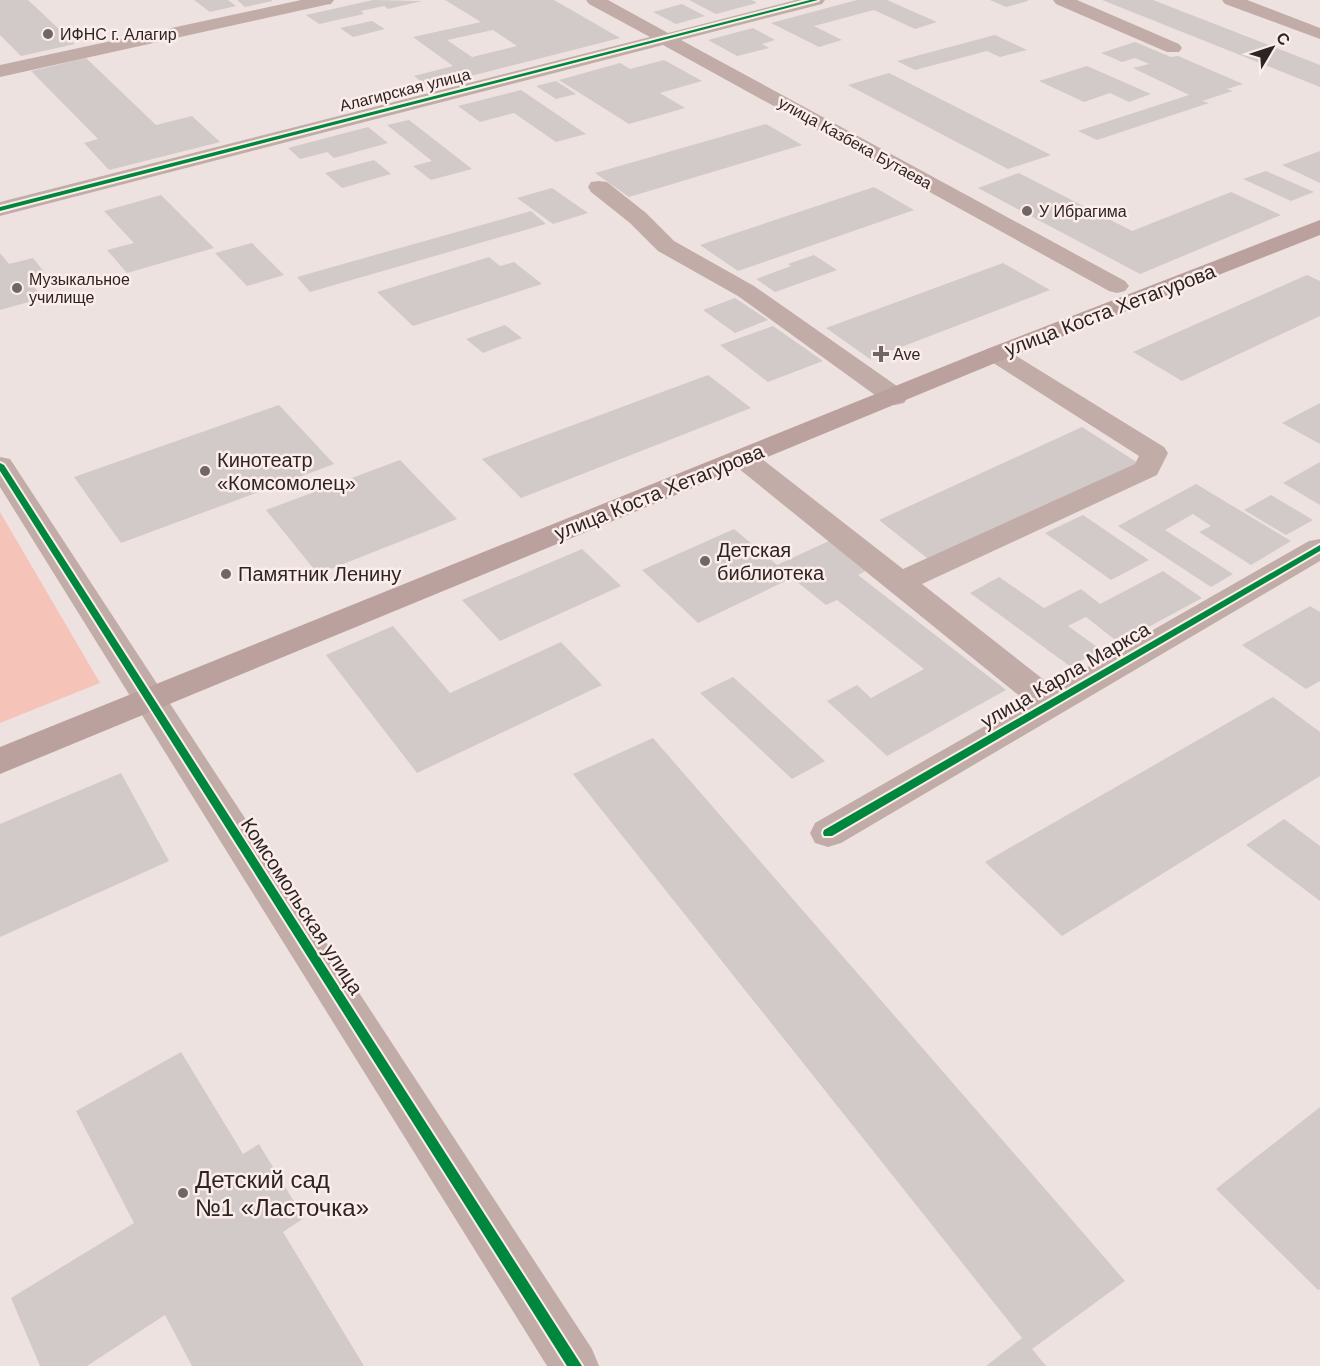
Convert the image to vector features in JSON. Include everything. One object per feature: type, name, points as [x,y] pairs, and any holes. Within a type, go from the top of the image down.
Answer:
[{"type":"main road","name":"улица Коста Хетагурова","points":[[0,761],[996,354],[1320,227]]},
{"type":"street","points":[[0,71],[326,0]]},
{"type":"street","name":"улица Казбека Бутаева","points":[[595,0],[1117,286]]},
{"type":"street","name":"Алагирская улица","points":[[0,209],[666,39],[776,4],[816,0]]},
{"type":"street","points":[[1062,0],[1173,48]]},
{"type":"street","points":[[1231,0],[1320,34]]},
{"type":"street","points":[[599,187],[638,218],[666,246],[746,291],[895,397]]},
{"type":"street","points":[[899,583],[1147,469],[1154,453],[996,354]]},
{"type":"street","points":[[743,458],[1052,704]]},
{"type":"street","name":"Комсомольская улица","points":[[0,465],[575,1366]]},
{"type":"street","name":"улица Карла Маркса","points":[[828,833],[1320,548]]},
{"type":"shaded area","points":[[0,512],[100,683],[0,723]]},
{"type":"building","points":[[0,0],[28,0],[75,44],[21,56],[0,35]]},
{"type":"building","points":[[194,0],[228,0],[236,6],[210,12]]},
{"type":"building","points":[[237,0],[272,0],[272,1],[245,7]]},
{"type":"building","points":[[373,0],[422,1],[388,9],[384,6],[361,11],[364,14],[319,24],[306,15]]},
{"type":"building","points":[[445,0],[554,0],[620,38],[428,87],[414,76],[453,66],[413,37],[481,22]],"holes":[[[493,30],[517,46],[472,57],[447,40]]]},
{"type":"building","points":[[689,0],[752,0],[757,3],[716,14]]},
{"type":"building","points":[[857,0],[887,0],[937,22],[915,29],[874,10],[814,26],[842,40],[819,47],[771,23]]},
{"type":"building","points":[[990,0],[1028,0],[1028,1],[1006,7]]},
{"type":"building","points":[[1102,0],[1153,0],[1320,65],[1320,87]]},
{"type":"building","points":[[682,4],[705,16],[676,24],[653,12]]},
{"type":"building","points":[[372,21],[385,29],[353,37],[340,28]]},
{"type":"building","points":[[753,28],[775,40],[762,44],[769,48],[737,56],[708,40]]},
{"type":"building","points":[[995,35],[1027,50],[1000,57],[987,51],[915,70],[897,61]]},
{"type":"building","points":[[1135,42],[1171,57],[1178,56],[1243,84],[1227,89],[1233,91],[1202,101],[1209,103],[1097,140],[1078,131],[1189,95],[1133,68],[1149,64],[1135,58],[1122,62],[1101,53]]},
{"type":"building","points":[[86,58],[156,125],[192,116],[220,142],[109,170],[84,143],[98,139],[31,71]]},
{"type":"building","points":[[664,60],[702,81],[660,93],[685,108],[629,124],[559,80],[620,63],[630,69]]},
{"type":"building","points":[[1087,66],[1151,94],[1129,102],[1110,93],[1084,102],[1039,81]]},
{"type":"building","points":[[889,73],[1051,155],[1008,169],[848,85]]},
{"type":"building","points":[[556,81],[576,94],[556,99],[536,86]]},
{"type":"building","points":[[521,90],[586,134],[556,142],[514,113],[480,122],[458,106]]},
{"type":"building","points":[[409,120],[472,169],[431,180],[413,166],[432,161],[387,125]]},
{"type":"building","points":[[766,124],[802,145],[629,197],[595,173]]},
{"type":"building","points":[[368,127],[388,143],[334,158],[327,152],[300,159],[288,148]]},
{"type":"building","points":[[1320,151],[1320,183],[1282,165]]},
{"type":"building","points":[[374,160],[391,174],[342,188],[325,173]]},
{"type":"building","points":[[1266,171],[1314,192],[1291,201],[1243,179]]},
{"type":"building","points":[[1019,173],[1132,231],[1231,192],[1281,215],[1140,274],[978,188]]},
{"type":"building","points":[[874,187],[914,210],[738,271],[700,245]]},
{"type":"building","points":[[552,188],[588,213],[553,224],[517,198]]},
{"type":"building","points":[[161,195],[214,248],[127,273],[107,250],[134,243],[104,211]]},
{"type":"building","points":[[531,211],[546,224],[310,292],[297,277]]},
{"type":"building","points":[[252,243],[284,275],[247,286],[215,253]]},
{"type":"building","name":"Музыкальное училище","points":[[0,253],[9,264],[33,258],[45,273],[27,278],[43,298],[0,310]]},
{"type":"building","points":[[814,255],[837,270],[775,292],[756,279],[791,266],[788,264]]},
{"type":"building","points":[[489,257],[500,266],[514,262],[542,284],[413,326],[377,292]]},
{"type":"building","points":[[1003,263],[1050,290],[870,359],[826,328]]},
{"type":"building","points":[[1307,275],[1320,281],[1320,316],[1182,381],[1133,352]]},
{"type":"building","points":[[735,298],[768,320],[735,333],[703,310]]},
{"type":"building","points":[[505,325],[522,338],[483,353],[466,339]]},
{"type":"building","points":[[773,326],[823,361],[768,382],[720,345]]},
{"type":"building","points":[[708,375],[751,408],[521,498],[482,459]]},
{"type":"building","points":[[1320,403],[1320,444],[1282,423]]},
{"type":"building","name":"Кинотеатр «Комсомолец»","points":[[279,405],[334,464],[121,543],[74,477]]},
{"type":"building","points":[[1082,427],[1138,463],[932,562],[879,520]]},
{"type":"building","points":[[400,460],[457,519],[318,574],[266,510]]},
{"type":"building","points":[[1320,462],[1320,505],[1283,483]]},
{"type":"building","points":[[1196,484],[1291,541],[1251,565],[1199,532],[1211,526],[1193,514],[1165,530],[1233,574],[1211,587],[1118,526]]},
{"type":"building","points":[[1271,495],[1313,520],[1286,535],[1244,510]]},
{"type":"building","points":[[1083,515],[1149,560],[1111,580],[1045,533]]},
{"type":"building","points":[[734,529],[777,565],[831,540],[869,569],[858,575],[1006,690],[887,756],[827,701],[857,685],[871,698],[924,669],[837,600],[826,605],[792,578],[698,623],[642,570]]},
{"type":"building","points":[[582,549],[621,586],[500,641],[462,600]]},
{"type":"building","points":[[1163,571],[1202,598],[1119,643],[1086,617],[1068,626],[1100,649],[1071,667],[970,593],[999,577],[1044,608],[1081,589],[1100,604]]},
{"type":"building","points":[[1310,606],[1320,612],[1320,681],[1306,689],[1242,645]]},
{"type":"building","points":[[393,626],[450,693],[561,642],[602,685],[417,773],[326,655]]},
{"type":"building","points":[[733,677],[825,761],[792,779],[700,693]]},
{"type":"building","points":[[1273,697],[1320,732],[1320,776],[1062,936],[985,862]]},
{"type":"building","points":[[653,738],[1125,1281],[1032,1349],[1046,1366],[986,1366],[1022,1338],[573,774]]},
{"type":"building","points":[[121,773],[169,861],[0,937],[0,824]]},
{"type":"building","points":[[1284,819],[1320,846],[1320,901],[1246,845]]},
{"type":"building","points":[[181,1052],[243,1154],[259,1144],[304,1218],[283,1232],[364,1366],[192,1366],[165,1315],[87,1366],[40,1366],[11,1298],[134,1223],[76,1111]]},
{"type":"building","points":[[1320,1107],[1320,1289],[1318,1290],[1216,1189]]},
{"type":"cycle path","points":[[0,209],[816,0]]},
{"type":"cycle path","points":[[0,465],[575,1366]]},
{"type":"cycle path","points":[[828,833],[1320,548]]},
{"type":"place","name":"ИФНС г. Алагир","points":[[48,34]]},
{"type":"place","name":"У Ибрагима","points":[[1027,211]]},
{"type":"place","name":"Музыкальное училище","points":[[17,288]]},
{"type":"place","name":"Ave","points":[[881,354]]},
{"type":"place","name":"Кинотеатр «Комсомолец»","points":[[205,471]]},
{"type":"place","name":"Детская библиотека","points":[[705,561]]},
{"type":"place","name":"Памятник Ленину","points":[[226,574]]},
{"type":"place","name":"Детский сад №1 «Ласточка»","points":[[183,1193]]}]
